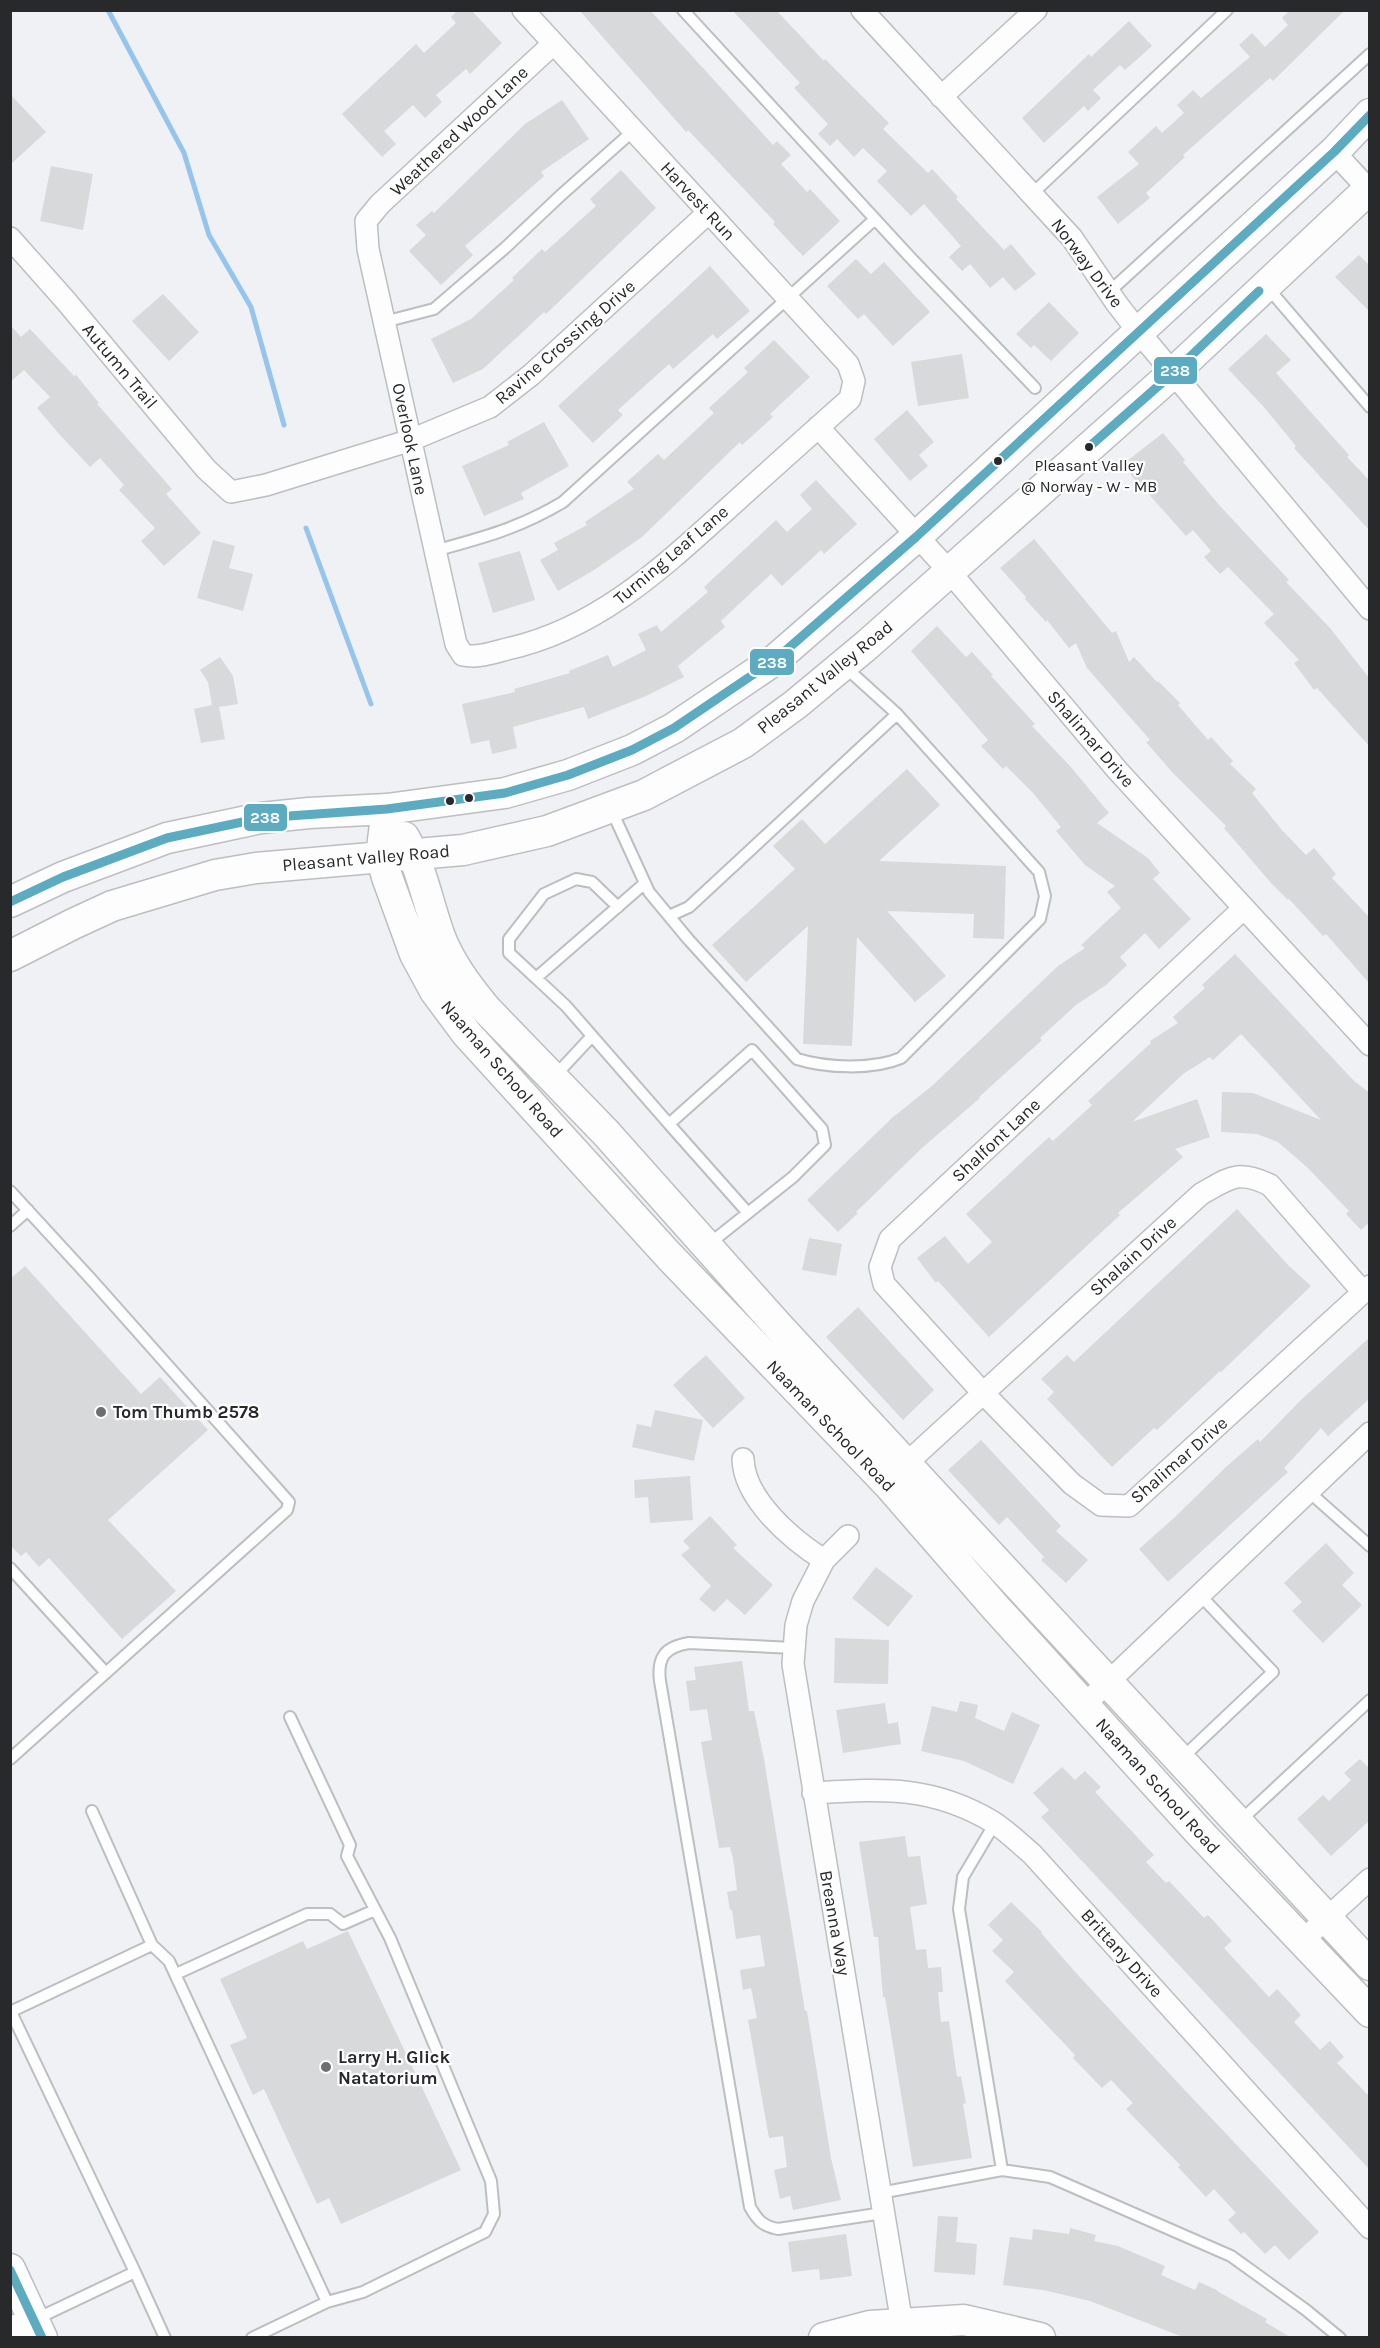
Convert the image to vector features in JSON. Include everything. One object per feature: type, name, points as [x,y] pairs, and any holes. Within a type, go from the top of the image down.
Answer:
[{"type":"main road","points":[[10,902],[63,877],[167,838],[261,819],[309,813],[387,809],[479,798],[568,775],[632,750],[674,728],[776,659],[916,537],[1334,152],[1370,114]]},
{"type":"main road","name":"Pleasant Valley Road","points":[[10,956],[112,906],[215,875],[256,868],[463,850],[547,831],[644,795],[743,743],[796,704],[843,665],[1173,373],[1369,190]]},
{"type":"main road","name":"Naaman School Road","points":[[387,809],[414,853],[441,939],[471,990],[487,1011],[606,1133],[706,1246],[1084,1705],[1199,1832],[1370,2012]]},
{"type":"main road","name":"Naaman School Road","points":[[387,809],[381,856],[415,954],[435,991],[467,1034],[670,1257],[896,1474],[1106,1681],[1370,1965]]},
{"type":"main road","points":[[10,2269],[29,2331]]},
{"type":"main road","points":[[824,2337],[870,2326],[964,2320],[1003,2332],[1040,2337]]},
{"type":"street","name":"Harvest Run","points":[[523,10],[848,364],[854,381],[850,399]]},
{"type":"street","name":"Norway Drive","points":[[862,10],[1072,238],[1138,331],[1370,609]]},
{"type":"street","points":[[941,96],[1036,10]]},
{"type":"street","name":"Weathered Wood Lane","points":[[366,221],[380,204],[553,44]]},
{"type":"street","points":[[1334,152],[1369,190]]},
{"type":"street","name":"Ravine Crossing Drive","points":[[231,492],[266,485],[411,440],[490,407],[511,393],[708,213]]},
{"type":"street","name":"Overlook Lane","points":[[366,221],[368,249],[434,551],[456,644],[463,655]]},
{"type":"street","name":"Autumn Trail","points":[[10,238],[66,301],[206,469],[231,492]]},
{"type":"street","name":"Turning Leaf Lane","points":[[463,655],[474,657],[553,636],[611,605],[637,588],[850,399]]},
{"type":"street","name":"Shalimar Drive","points":[[818,428],[949,571],[1118,771],[1370,1045]]},
{"type":"street","name":"Shalfont Lane","points":[[983,1393],[884,1284],[880,1267],[890,1239],[1243,909]]},
{"type":"street","name":"Shalain Drive","points":[[896,1474],[1201,1194],[1233,1176],[1254,1177],[1270,1185],[1366,1289]]},
{"type":"street","name":"Shalimar Drive","points":[[983,1393],[1072,1484],[1101,1505],[1129,1506],[1366,1289]]},
{"type":"street","points":[[1084,1705],[1106,1681],[1370,1433]]},
{"type":"street","points":[[743,1459],[743,1472],[754,1494],[798,1543],[824,1560]]},
{"type":"street","name":"Breanna Way","points":[[848,1536],[824,1560],[803,1601],[796,1625],[793,1665],[902,2324]]},
{"type":"street","name":"Brittany Drive","points":[[813,1793],[884,1789],[911,1792],[948,1801],[995,1823],[1032,1854],[1370,2228]]},
{"type":"street","points":[[1303,1940],[1370,1879]]},
{"type":"lane","points":[[683,10],[875,219],[1035,388]]},
{"type":"lane","points":[[1032,194],[1227,10]]},
{"type":"lane","points":[[1109,292],[1370,54]]},
{"type":"lane","points":[[384,322],[434,309],[489,263],[633,131]]},
{"type":"lane","points":[[434,551],[512,529],[563,502],[875,219]]},
{"type":"lane","points":[[1266,285],[1370,407]]},
{"type":"lane","points":[[611,808],[649,892],[797,1059],[816,1065],[885,1065],[901,1058],[1040,919],[1045,896],[1039,872],[897,714],[843,665]]},
{"type":"lane","points":[[669,916],[689,907],[897,714]]},
{"type":"lane","points":[[618,907],[592,882],[576,879],[544,894],[510,939],[509,953],[566,1006],[748,1213]]},
{"type":"lane","points":[[536,978],[645,883]]},
{"type":"lane","points":[[553,1078],[592,1036]]},
{"type":"lane","points":[[669,1124],[752,1050],[822,1129],[825,1145],[793,1177],[706,1246]]},
{"type":"lane","points":[[10,1191],[289,1502],[288,1510],[106,1673],[13,1752]]},
{"type":"lane","points":[[10,1226],[28,1210]]},
{"type":"lane","points":[[1308,1491],[1370,1546]]},
{"type":"lane","points":[[10,1568],[106,1673]]},
{"type":"lane","points":[[1180,1760],[1273,1672],[1199,1594]]},
{"type":"lane","points":[[794,1648],[688,1643],[675,1645],[666,1651],[661,1661],[660,1681],[750,2207],[757,2220],[778,2229],[1002,2170],[1050,2177],[1128,2209],[1231,2256],[1340,2337]]},
{"type":"lane","points":[[1238,1823],[1370,1700]]},
{"type":"lane","points":[[252,2337],[327,2302],[363,2292],[485,2232],[494,2214],[491,2181],[390,1938],[347,1856],[350,1845],[290,1717]]},
{"type":"lane","points":[[92,1811],[152,1945],[169,1961],[176,1974],[327,2302]]},
{"type":"lane","points":[[995,1823],[963,1877],[959,1909],[1002,2170]]},
{"type":"lane","points":[[176,1974],[308,1914],[330,1914],[343,1924],[375,1910]]},
{"type":"lane","points":[[152,1945],[11,2012],[165,2337]]},
{"type":"lane","points":[[29,2331],[135,2272]]},
{"type":"building","points":[[458,10],[471,10],[502,43],[470,74],[466,69],[436,95],[442,102],[425,118],[413,105],[384,131],[396,144],[382,157],[342,114],[416,44],[424,53],[456,23],[451,17]]},
{"type":"building","points":[[579,10],[650,10],[773,145],[777,141],[791,155],[781,164],[807,192],[810,189],[840,221],[803,256],[773,224],[775,222],[688,130],[686,132]]},
{"type":"building","points":[[732,10],[776,10],[824,61],[825,59],[889,123],[883,129],[928,173],[932,169],[958,197],[956,199],[1004,250],[1011,244],[1036,274],[1015,291],[1003,277],[990,288],[970,264],[962,271],[949,257],[961,246],[924,204],[911,216],[877,181],[887,171],[863,148],[854,157],[837,139],[830,146],[818,134],[828,124],[794,88],[800,83]]},
{"type":"building","points":[[1290,10],[1345,10],[1273,81],[1270,78],[1183,155],[1185,157],[1146,193],[1150,198],[1118,224],[1097,197],[1139,164],[1128,152],[1156,126],[1162,133],[1184,113],[1177,105],[1193,90],[1201,98],[1250,57],[1239,45],[1252,33],[1265,47],[1288,25],[1282,18]]},
{"type":"building","points":[[1129,21],[1152,46],[1125,70],[1120,65],[1093,90],[1101,98],[1088,111],[1084,106],[1044,143],[1022,118],[1089,54],[1091,57]]},
{"type":"building","points":[[10,94],[46,132],[10,165]]},
{"type":"building","points":[[562,100],[589,139],[541,172],[544,176],[465,246],[473,255],[441,285],[409,251],[426,235],[416,225],[432,211],[434,213],[525,124]]},
{"type":"building","points":[[51,166],[93,174],[83,230],[40,221]]},
{"type":"building","points":[[621,170],[656,208],[546,314],[544,312],[483,369],[453,383],[431,339],[471,319],[514,280],[512,278],[542,249],[545,252],[596,206],[590,199]]},
{"type":"building","points":[[1359,255],[1370,266],[1370,312],[1335,277]]},
{"type":"building","points":[[856,259],[871,274],[884,262],[930,312],[893,346],[864,314],[858,319],[827,286]]},
{"type":"building","points":[[710,266],[750,311],[717,339],[713,334],[673,369],[669,364],[618,410],[623,415],[593,443],[558,406]]},
{"type":"building","points":[[163,294],[199,332],[169,361],[132,321]]},
{"type":"building","points":[[1049,302],[1079,333],[1051,361],[1034,345],[1031,348],[1016,334]]},
{"type":"building","points":[[10,325],[21,337],[30,329],[74,376],[76,375],[99,403],[97,404],[172,489],[166,494],[201,533],[164,566],[141,541],[155,528],[119,490],[124,485],[100,458],[90,467],[60,435],[37,408],[50,397],[24,370],[10,382]]},
{"type":"building","points":[[1266,334],[1291,360],[1276,373],[1370,481],[1370,531],[1294,448],[1296,446],[1263,406],[1228,369]]},
{"type":"building","points":[[774,340],[810,377],[770,414],[773,417],[742,445],[740,442],[642,537],[594,570],[558,591],[540,560],[558,550],[554,543],[587,525],[585,522],[634,489],[627,482],[658,454],[664,460],[714,413],[709,408],[748,372],[744,368]]},
{"type":"building","points":[[962,354],[969,398],[918,406],[911,362]]},
{"type":"building","points":[[907,410],[934,442],[919,455],[928,466],[910,481],[874,439]]},
{"type":"building","points":[[544,422],[569,466],[521,493],[524,499],[484,516],[462,466],[509,445],[507,442]]},
{"type":"building","points":[[1163,433],[1185,460],[1183,462],[1220,506],[1289,580],[1286,582],[1330,628],[1370,679],[1370,747],[1317,688],[1314,690],[1294,663],[1299,660],[1264,623],[1274,614],[1228,567],[1220,574],[1204,557],[1211,551],[1193,530],[1186,536],[1146,491],[1144,492],[1123,464]]},
{"type":"building","points":[[816,480],[857,524],[824,554],[821,550],[782,586],[771,574],[721,621],[725,627],[678,666],[684,677],[646,696],[588,719],[584,707],[513,727],[517,748],[492,754],[489,740],[471,744],[462,704],[515,692],[514,689],[570,673],[569,671],[608,655],[613,667],[646,650],[638,634],[657,625],[661,632],[708,592],[704,587],[776,520],[787,532],[812,509],[800,495]]},
{"type":"building","points":[[1034,539],[1112,633],[1116,631],[1129,662],[1134,657],[1180,703],[1178,705],[1208,740],[1211,737],[1233,761],[1230,764],[1256,789],[1252,793],[1281,829],[1306,855],[1314,848],[1336,874],[1332,878],[1370,918],[1370,984],[1326,934],[1323,936],[1271,883],[1224,828],[1226,826],[1172,772],[1146,742],[1150,740],[1087,668],[1076,643],[1069,648],[1000,568]]},
{"type":"building","points":[[213,540],[235,546],[229,568],[253,574],[243,611],[197,598]]},
{"type":"building","points":[[520,551],[535,600],[493,613],[478,563]]},
{"type":"building","points":[[937,626],[966,657],[972,652],[993,675],[991,676],[1035,724],[1032,726],[1070,766],[1109,813],[1097,823],[1148,858],[1160,873],[1153,879],[1191,919],[1159,949],[1145,933],[1120,957],[1127,965],[1106,985],[1076,1005],[1040,1038],[1042,1040],[922,1148],[838,1232],[807,1200],[892,1118],[933,1085],[1058,966],[1085,948],[1081,945],[1121,908],[1107,892],[1115,886],[1085,865],[1056,831],[1061,827],[1033,793],[1006,766],[1003,769],[981,746],[988,740],[911,651]]},
{"type":"building","points":[[220,657],[233,676],[238,704],[219,707],[225,739],[201,743],[194,709],[212,705],[208,682],[200,670]]},
{"type":"building","points":[[907,769],[940,805],[879,861],[1006,866],[1004,939],[973,938],[974,914],[887,911],[946,976],[915,1002],[857,937],[852,1046],[803,1044],[808,926],[746,982],[712,945],[795,869],[773,846],[802,819],[825,844]]},
{"type":"building","points":[[1235,954],[1354,1081],[1370,1093],[1370,1222],[1361,1230],[1346,1214],[1349,1211],[1308,1168],[1278,1142],[1257,1134],[1221,1132],[1222,1092],[1253,1093],[1321,1120],[1241,1034],[1213,1060],[1210,1057],[1183,1074],[1132,1122],[1197,1099],[1210,1137],[1175,1149],[1183,1157],[1118,1213],[1120,1215],[989,1337],[938,1281],[936,1283],[917,1258],[945,1236],[968,1264],[992,1242],[966,1214],[1049,1137],[1053,1141],[1092,1105],[1088,1101],[1151,1043],[1150,1041],[1178,1023],[1173,1017],[1205,988],[1202,985]]},
{"type":"building","points":[[1237,1209],[1289,1266],[1311,1286],[1221,1372],[1157,1430],[1154,1428],[1112,1467],[1047,1399],[1054,1392],[1041,1379],[1067,1355],[1074,1362]]},
{"type":"building","points":[[809,1238],[842,1244],[836,1276],[802,1270]]},
{"type":"building","name":"Tom Thumb 2578","points":[[25,1266],[141,1394],[160,1377],[208,1430],[108,1520],[176,1591],[122,1639],[49,1558],[39,1567],[26,1552],[21,1556],[10,1545],[10,1279]]},
{"type":"building","points":[[858,1307],[934,1390],[903,1420],[826,1337]]},
{"type":"building","points":[[1370,1337],[1370,1398],[1328,1436],[1321,1428],[1284,1468],[1288,1472],[1168,1582],[1139,1549],[1226,1467],[1258,1439],[1260,1442],[1301,1400]]},
{"type":"building","points":[[706,1355],[745,1398],[713,1428],[673,1385]]},
{"type":"building","points":[[655,1410],[703,1420],[694,1461],[632,1447],[637,1424],[651,1427]]},
{"type":"building","points":[[981,1440],[1061,1526],[1056,1531],[1088,1560],[1066,1583],[1041,1560],[1044,1557],[1007,1517],[999,1525],[948,1470]]},
{"type":"building","points":[[690,1476],[693,1520],[650,1523],[648,1497],[635,1498],[634,1480]]},
{"type":"building","points":[[710,1516],[737,1545],[733,1548],[773,1585],[745,1615],[727,1599],[714,1612],[699,1599],[711,1586],[681,1555],[690,1548],[683,1541]]},
{"type":"building","points":[[1326,1543],[1354,1573],[1342,1585],[1362,1605],[1323,1643],[1292,1611],[1302,1602],[1284,1583]]},
{"type":"building","points":[[876,1567],[913,1596],[888,1627],[852,1598]]},
{"type":"building","points":[[835,1638],[889,1640],[888,1684],[834,1683]]},
{"type":"building","points":[[742,1661],[749,1711],[754,1711],[764,1759],[805,2011],[807,2011],[831,2158],[841,2200],[793,2210],[790,2196],[780,2199],[774,2170],[787,2167],[783,2136],[769,2138],[748,2020],[757,2018],[751,1988],[743,1990],[740,1970],[765,1966],[760,1935],[736,1939],[727,1892],[737,1890],[733,1858],[730,1847],[719,1848],[701,1742],[712,1740],[707,1709],[690,1711],[686,1681],[696,1680],[694,1667]]},
{"type":"building","points":[[960,1701],[978,1705],[975,1718],[1004,1731],[1012,1712],[1040,1725],[1013,1784],[964,1761],[921,1751],[932,1706],[957,1712]]},
{"type":"building","points":[[885,1703],[888,1724],[898,1722],[901,1744],[843,1753],[836,1710]]},
{"type":"building","points":[[1360,1759],[1370,1769],[1370,1820],[1331,1856],[1297,1819],[1323,1795],[1329,1801],[1351,1780],[1344,1773]]},
{"type":"building","points":[[1062,1767],[1075,1780],[1085,1771],[1101,1787],[1095,1792],[1154,1855],[1146,1862],[1166,1883],[1169,1881],[1204,1918],[1208,1915],[1232,1941],[1224,1948],[1269,1997],[1277,1989],[1301,2015],[1294,2022],[1320,2050],[1330,2041],[1344,2057],[1337,2063],[1370,2097],[1370,2170],[1041,1817],[1049,1810],[1033,1793]]},
{"type":"building","points":[[905,1836],[908,1857],[920,1856],[927,1904],[910,1907],[916,1950],[926,1949],[928,1968],[941,1967],[943,1992],[938,1992],[941,2022],[949,2021],[957,2077],[961,2076],[966,2103],[963,2104],[972,2158],[913,2167],[885,1997],[883,1997],[878,1937],[874,1937],[859,1842]]},
{"type":"building","points":[[1011,1902],[1042,1932],[1077,1974],[1319,2232],[1289,2260],[1275,2245],[1265,2254],[1244,2232],[1241,2234],[1228,2220],[1236,2213],[1214,2189],[1206,2197],[1178,2167],[1180,2165],[1126,2109],[1133,2103],[1111,2080],[1102,2088],[1073,2058],[1075,2055],[1005,1981],[1014,1972],[992,1951],[1003,1940],[988,1925]]},
{"type":"building","name":"Larry H. Glick Natatorium","points":[[348,1931],[461,2170],[341,2224],[329,2198],[317,2204],[264,2089],[253,2095],[230,2045],[247,2038],[220,1979],[303,1941],[307,1949]]},
{"type":"building","points":[[938,2216],[958,2217],[956,2242],[977,2244],[975,2275],[934,2272]]},
{"type":"building","points":[[1070,2228],[1096,2235],[1094,2241],[1118,2246],[1165,2266],[1161,2275],[1195,2290],[1199,2282],[1217,2290],[1267,2319],[1265,2322],[1290,2337],[1183,2337],[1090,2301],[1043,2290],[1003,2285],[1010,2237],[1032,2240],[1033,2229],[1069,2234]]},
{"type":"building","points":[[846,2234],[852,2276],[820,2280],[819,2269],[792,2272],[788,2242]]},
{"type":"waterway","points":[[108,10],[184,153],[209,235],[251,307],[284,425]]},
{"type":"waterway","points":[[306,528],[371,704]]},
{"type":"transit line","name":"238","points":[[10,902],[63,877],[167,838],[261,818],[387,809],[505,793],[568,775],[632,750],[674,728],[776,659],[916,537],[1334,152],[1370,115]]},
{"type":"transit line","name":"238","points":[[1089,447],[1173,373],[1259,291]]},
{"type":"transit line","name":"238","points":[[10,2270],[42,2338]]},
{"type":"place","name":"Pleasant Valley @ Norway - W - MB","points":[[1089,447]]},
{"type":"place","name":"Tom Thumb 2578","points":[[101,1412]]},
{"type":"place","name":"Larry H. Glick Natatorium","points":[[326,2067]]}]
